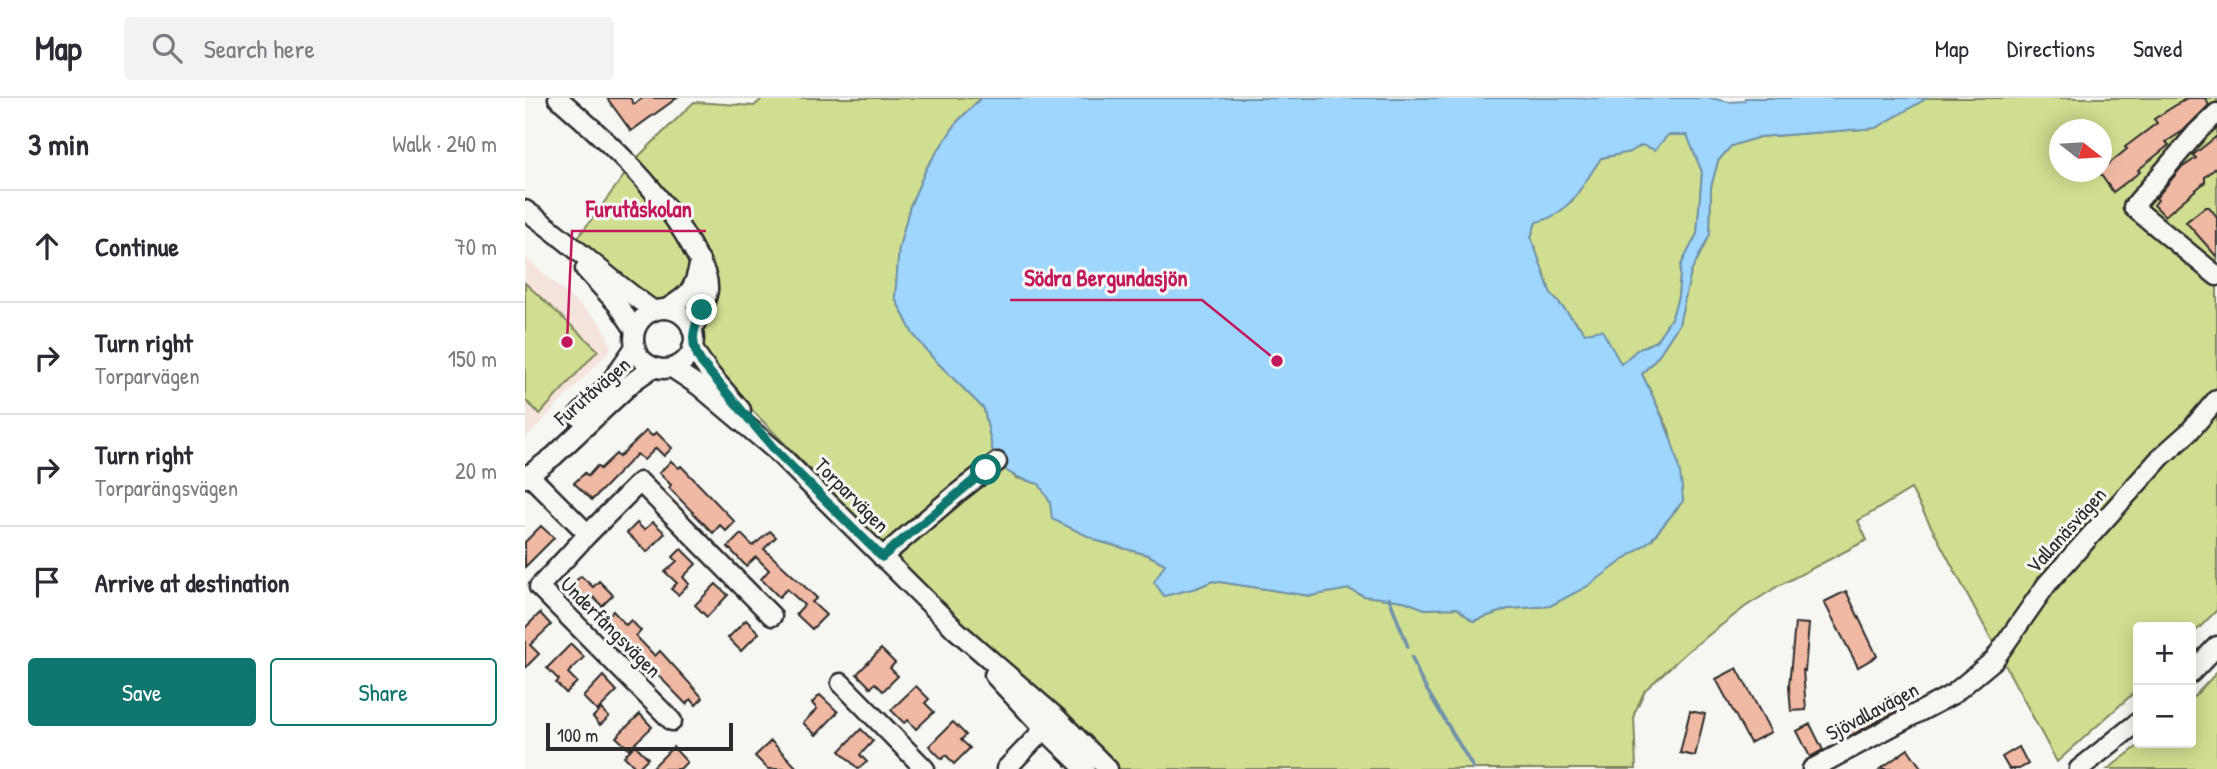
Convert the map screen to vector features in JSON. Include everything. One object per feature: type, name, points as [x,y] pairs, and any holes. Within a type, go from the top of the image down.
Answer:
[{"type":"street","points":[[525,210],[612,297],[644,362],[663,368],[682,362],[708,290],[707,275],[687,237],[649,184],[558,98]]},
{"type":"street","points":[[2217,113],[2197,132],[2133,207],[2217,276]]},
{"type":"street","points":[[525,210],[559,233],[614,280],[660,310],[682,316],[692,339]]},
{"type":"street","points":[[635,339],[641,320],[687,297],[700,261]]},
{"type":"street","name":"Furutåvägen","points":[[527,476],[547,448],[609,384],[635,339]]},
{"type":"street","name":"Torparvägen","points":[[692,339],[711,375],[775,450],[1050,723],[1108,769]]},
{"type":"street","name":"Furutåvägen","points":[[527,476],[554,456],[635,380],[663,368]]},
{"type":"street","name":"Torparvägen","points":[[663,368],[699,386],[775,450]]},
{"type":"street","name":"Vallanäsvägen","points":[[1953,694],[1994,660],[2047,584],[2217,399]]},
{"type":"street","points":[[882,557],[997,462]]},
{"type":"street","points":[[527,476],[588,534]]},
{"type":"street","name":"Underfångsvägen","points":[[672,720],[539,587],[588,534],[640,482],[772,615]]},
{"type":"street","points":[[2196,667],[2217,646]]},
{"type":"street","points":[[841,683],[925,769]]},
{"type":"street","name":"Sjövallavägen","points":[[1812,769],[1953,694]]},
{"type":"street","points":[[1006,769],[1050,723]]},
{"type":"street","name":"Torparvägen","points":[[1050,723],[1085,769]]},
{"type":"street","points":[[2079,769],[2133,726]]},
{"type":"shaded area","points":[[525,257],[599,322],[611,349],[525,439]]},
{"type":"green space","points":[[763,98],[981,98],[958,121],[927,167],[910,206],[899,248],[895,298],[913,334],[984,409],[994,457],[1016,478],[1039,483],[1050,502],[1098,541],[1148,555],[1165,564],[1196,588],[1213,581],[1310,596],[1349,589],[1364,596],[1404,601],[1425,609],[1457,608],[1473,621],[1508,609],[1550,606],[1587,586],[1652,539],[1683,501],[1669,430],[1642,374],[1658,356],[1679,324],[1691,272],[1710,234],[1711,187],[1718,161],[1731,146],[1759,137],[1876,128],[1927,98],[2217,98],[2217,610],[2196,631],[2196,622],[2133,622],[2133,694],[2057,762],[1911,489],[1858,521],[1867,540],[1778,586],[1745,607],[1688,651],[1645,690],[1634,714],[1636,769],[1116,769],[968,630],[741,399],[702,351],[693,318],[684,310],[653,302],[576,240],[638,157],[694,102],[754,106]]},
{"type":"green space","points":[[1687,134],[1702,172],[1697,234],[1681,265],[1678,297],[1672,317],[1656,341],[1637,350],[1621,364],[1613,352],[1585,333],[1551,294],[1531,237],[1536,222],[1572,201],[1601,158],[1630,152],[1668,135]]},
{"type":"green space","points":[[525,283],[598,350],[540,414],[525,400]]},
{"type":"green space","points":[[2217,672],[2217,769],[2108,769],[2135,748],[2196,748],[2196,695]]},
{"type":"water","points":[[981,98],[1710,98],[1730,102],[1744,101],[1745,98],[1927,98],[1876,128],[1759,137],[1731,146],[1718,161],[1711,187],[1710,234],[1691,272],[1679,324],[1658,356],[1642,374],[1675,451],[1683,501],[1652,539],[1588,586],[1550,606],[1508,609],[1473,621],[1457,608],[1425,609],[1404,601],[1364,596],[1349,589],[1310,596],[1213,581],[1164,596],[1154,582],[1165,564],[1148,555],[1098,541],[1052,519],[1050,502],[1039,484],[1013,475],[994,457],[984,409],[913,334],[895,298],[899,248],[910,206],[927,167],[958,121]],"holes":[[[1668,135],[1687,135],[1702,172],[1697,234],[1681,265],[1678,297],[1672,317],[1656,341],[1637,350],[1621,364],[1602,330],[1585,333],[1551,294],[1531,237],[1536,222],[1557,213],[1574,198],[1601,158],[1630,152],[1642,145],[1655,150]]]},
{"type":"building","points":[[607,98],[630,98],[634,104],[643,98],[677,98],[631,131]]},
{"type":"building","points":[[2187,98],[2205,98],[2209,105],[2183,131],[2166,142],[2169,145],[2138,170],[2140,172],[2113,192],[2106,182],[2112,182],[2112,161],[2127,149],[2125,147],[2157,123],[2154,119]]},
{"type":"building","points":[[2217,136],[2217,167],[2205,177],[2205,182],[2165,216],[2154,205],[2158,200],[2156,198],[2180,169],[2196,158],[2193,155]]},
{"type":"building","points":[[2205,207],[2209,207],[2217,217],[2217,257],[2186,222]]},
{"type":"building","points":[[646,431],[652,436],[656,432],[672,448],[664,456],[656,448],[644,460],[637,454],[592,500],[574,483],[585,473],[588,476],[597,466],[600,469],[616,454],[619,457]]},
{"type":"building","points":[[671,461],[679,468],[681,466],[735,522],[726,531],[720,525],[713,533],[669,488],[671,485],[659,473]]},
{"type":"building","points":[[653,522],[665,533],[647,552],[627,533],[637,523],[644,530]]},
{"type":"building","points":[[541,526],[554,538],[525,567],[525,542]]},
{"type":"building","points":[[770,531],[776,537],[764,549],[817,598],[812,602],[826,615],[812,629],[796,614],[804,605],[787,589],[779,597],[761,579],[769,570],[756,557],[746,566],[728,547],[741,534],[753,546]]},
{"type":"building","points":[[681,549],[696,564],[683,577],[689,584],[678,595],[671,589],[677,583],[665,572],[677,561],[673,557]]},
{"type":"building","points":[[581,576],[593,587],[599,581],[613,595],[602,606],[593,597],[583,607],[566,590]]},
{"type":"building","points":[[716,584],[728,595],[707,617],[695,605]]},
{"type":"building","points":[[1846,591],[1877,656],[1858,667],[1824,602]]},
{"type":"building","points":[[613,611],[626,625],[631,620],[641,631],[636,636],[655,656],[660,651],[703,698],[696,705],[691,699],[686,704],[654,671],[651,675],[631,655],[634,652],[621,638],[618,642],[600,624]]},
{"type":"building","points":[[540,613],[551,625],[530,645],[539,654],[525,668],[525,628]]},
{"type":"building","points":[[746,620],[759,633],[741,651],[728,638]]},
{"type":"building","points":[[1795,623],[1809,624],[1805,671],[1803,670],[1806,710],[1791,711],[1789,686]]},
{"type":"building","points":[[571,644],[584,657],[568,673],[577,682],[566,693],[556,683],[559,680],[547,668]]},
{"type":"building","points":[[881,649],[895,663],[890,668],[898,676],[883,691],[875,683],[871,688],[857,674]]},
{"type":"building","points":[[1737,668],[1771,732],[1750,743],[1716,679]]},
{"type":"building","points":[[603,676],[617,691],[597,711],[583,697]]},
{"type":"building","points":[[916,686],[929,699],[925,703],[934,712],[916,729],[908,720],[904,723],[891,710]]},
{"type":"building","points":[[1895,694],[1903,708],[1850,736],[1843,724]]},
{"type":"building","points":[[820,695],[838,712],[816,735],[803,723],[817,709],[812,703]]},
{"type":"building","points":[[601,709],[609,717],[600,725],[593,717]]},
{"type":"building","points":[[1690,711],[1705,714],[1695,756],[1680,753]]},
{"type":"building","points":[[640,714],[652,727],[629,749],[616,737]]},
{"type":"building","points":[[953,722],[966,735],[961,740],[970,748],[954,764],[946,755],[942,759],[929,746]]},
{"type":"building","points":[[1810,724],[1823,750],[1810,757],[1797,731]]},
{"type":"building","points":[[861,729],[873,741],[860,755],[867,762],[858,769],[840,751]]},
{"type":"building","points":[[771,741],[798,769],[768,769],[755,756]]},
{"type":"building","points":[[635,745],[648,758],[637,769],[624,756]]},
{"type":"building","points":[[673,747],[687,762],[680,769],[651,769]]},
{"type":"building","points":[[2019,747],[2028,764],[2019,769],[2009,769],[2002,757]]},
{"type":"building","points":[[1908,749],[1922,769],[1880,769]]},
{"type":"waterway","points":[[1389,598],[1408,647]]},
{"type":"waterway","points":[[1412,657],[1421,680],[1474,769]]},
{"type":"place","name":"Furutåskolan","points":[[567,342]]},
{"type":"place","name":"Södra Bergundasjön","points":[[1277,361]]},
{"type":"route","points":[[702,310],[692,330],[692,348],[701,362],[775,450],[882,557],[986,470]]}]
